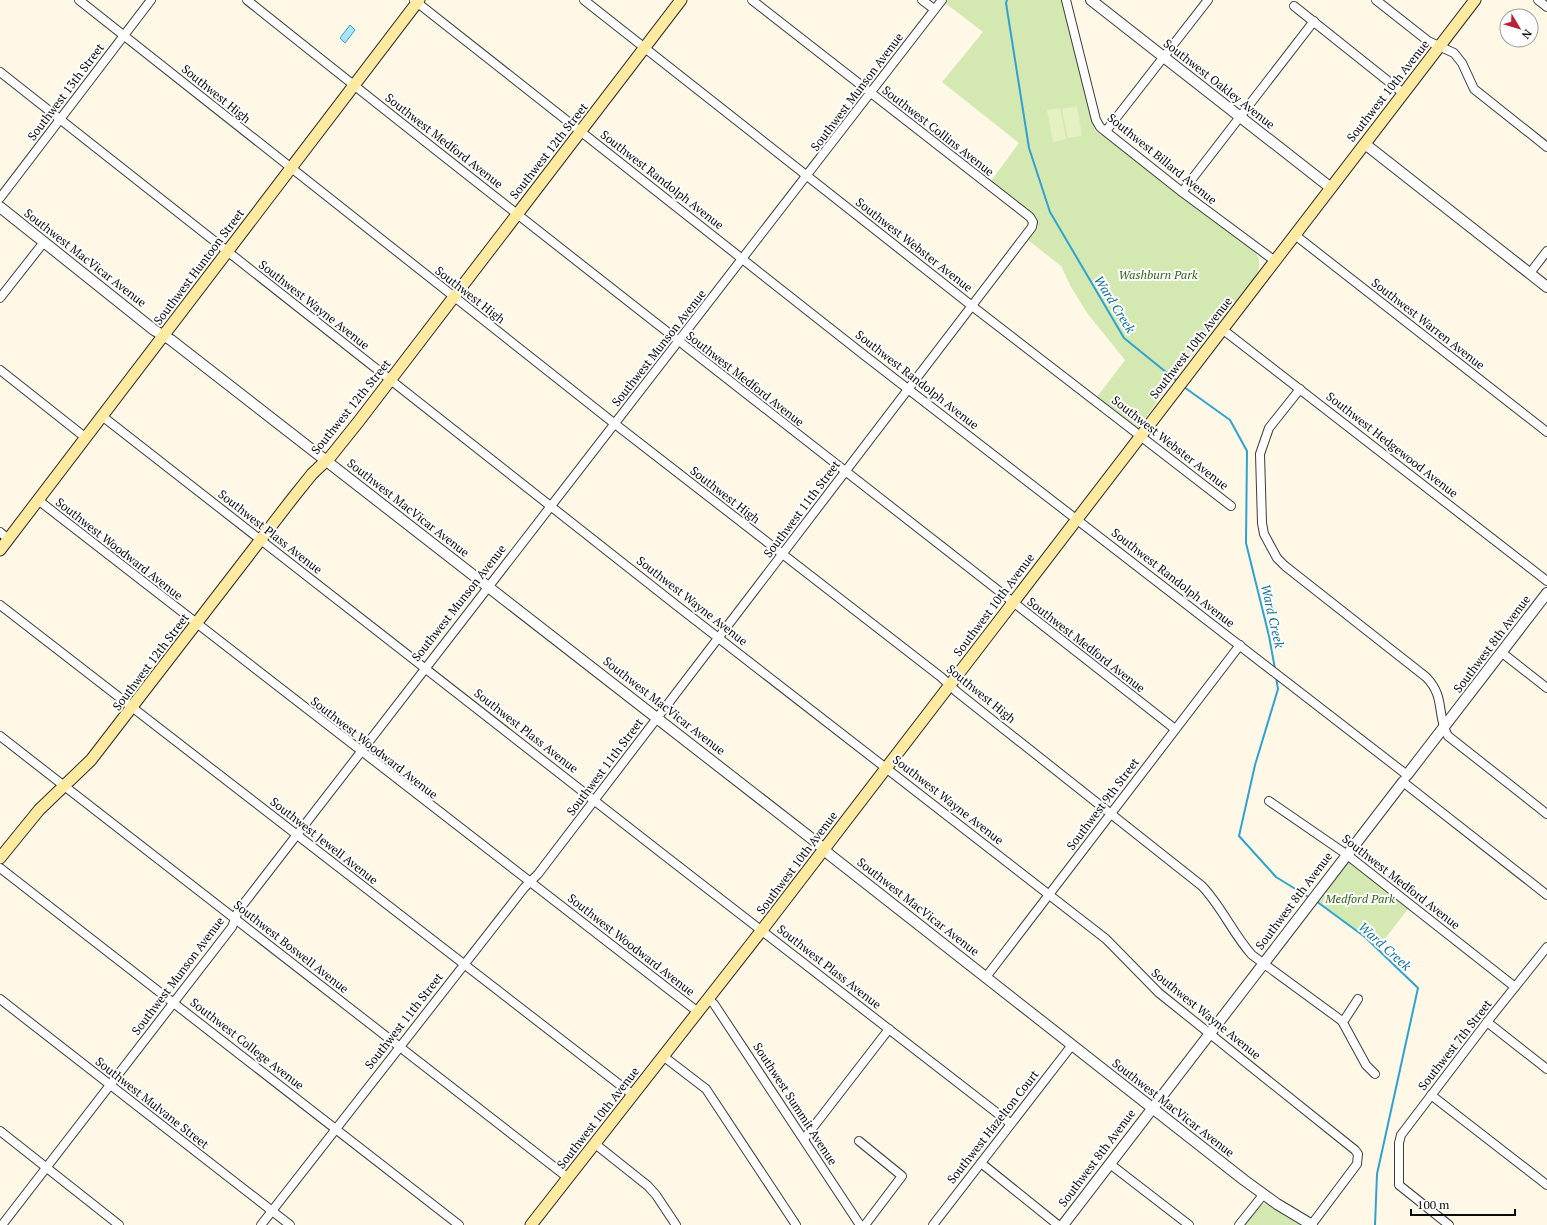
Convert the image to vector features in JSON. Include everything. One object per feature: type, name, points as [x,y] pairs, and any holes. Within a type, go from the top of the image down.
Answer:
[{"type":"main road","name":"Southwest 12th Street","points":[[0,858],[30,820],[91,760],[260,540],[312,474],[326,460],[454,298],[682,0]]},
{"type":"main road","name":"Southwest 10th Avenue","points":[[531,1225],[762,930],[1076,518],[1475,0]]},
{"type":"main road","name":"Southwest Huntoon Street","points":[[0,550],[4,536],[38,500],[86,438],[417,1]]},
{"type":"street","name":"Southwest High","points":[[79,0],[290,169],[949,685],[1202,886],[1218,903],[1245,947],[1263,963],[1342,1021]]},
{"type":"street","name":"Southwest 13th Street","points":[[0,198],[151,0]]},
{"type":"street","name":"Southwest Medford Avenue","points":[[247,0],[678,342],[1175,729]]},
{"type":"street","name":"Southwest Webster Avenue","points":[[584,0],[807,177],[1231,506]]},
{"type":"street","name":"Southwest Collins Avenue","points":[[752,0],[1030,217],[1033,222]]},
{"type":"street","points":[[922,0],[934,9]]},
{"type":"street","name":"Southwest Munson Avenue","points":[[2,1225],[232,927],[238,911],[424,668],[487,586],[552,506],[942,0]]},
{"type":"street","name":"Southwest Billard Avenue","points":[[1066,0],[1096,120],[1100,127],[1182,192],[1275,261]]},
{"type":"street","name":"Southwest Oakley Avenue","points":[[1091,0],[1331,188]]},
{"type":"street","points":[[1106,131],[1208,0]]},
{"type":"street","points":[[1376,0],[1428,41],[1458,56],[1471,84],[1478,93],[1547,147]]},
{"type":"street","points":[[1538,0],[1547,7]]},
{"type":"street","name":"Southwest Randolph Avenue","points":[[417,1],[908,389],[1291,684],[1547,895]]},
{"type":"street","points":[[1294,6],[1403,93]]},
{"type":"street","points":[[1182,192],[1314,21]]},
{"type":"street","name":"Southwest Wayne Avenue","points":[[0,72],[718,638],[1106,939],[1150,985],[1355,1150],[1359,1158],[1357,1164],[1312,1225]]},
{"type":"street","points":[[1365,144],[1547,287]]},
{"type":"street","name":"Southwest MacVicar Avenue","points":[[0,207],[657,718],[1263,1195],[1312,1225]]},
{"type":"street","name":"Southwest 11th Street","points":[[261,1225],[399,1046],[538,874],[1031,229],[1033,222]]},
{"type":"street","name":"Southwest Warren Avenue","points":[[1295,235],[1547,432]]},
{"type":"street","points":[[0,298],[44,242]]},
{"type":"street","points":[[1530,273],[1547,251]]},
{"type":"street","name":"Southwest Hedgewood Avenue","points":[[1222,329],[1547,580]]},
{"type":"street","points":[[0,370],[86,438]]},
{"type":"street","points":[[1300,389],[1269,428],[1260,454],[1262,523],[1264,534],[1276,558],[1432,683],[1437,690],[1444,727],[1448,736],[1547,814]]},
{"type":"street","name":"Southwest Plass Avenue","points":[[102,416],[1010,1123]]},
{"type":"street","name":"Southwest Woodward Avenue","points":[[38,500],[360,752],[698,1012]]},
{"type":"street","name":"Southwest 8th Avenue","points":[[1063,1225],[1301,912],[1547,593]]},
{"type":"street","name":"Southwest Jewell Avenue","points":[[0,605],[633,1095]]},
{"type":"street","name":"Southwest 9th Street","points":[[986,978],[1240,645]]},
{"type":"street","points":[[1501,652],[1547,688]]},
{"type":"street","name":"Southwest Boswell Avenue","points":[[0,736],[567,1178]]},
{"type":"street","name":"Southwest Medford Avenue","points":[[1269,801],[1346,854],[1515,987]]},
{"type":"street","name":"Southwest College Avenue","points":[[0,868],[459,1225]]},
{"type":"street","name":"Southwest 7th Street","points":[[1449,1225],[1401,1188],[1398,1183],[1398,1144],[1401,1135],[1487,1022],[1546,950]]},
{"type":"street","name":"Southwest Summit Avenue","points":[[708,999],[714,1004],[741,1043],[860,1225]]},
{"type":"street","points":[[1358,999],[1345,1019],[1342,1021],[1366,1065],[1375,1074]]},
{"type":"street","name":"Southwest Mulvane Street","points":[[0,1000],[290,1225]]},
{"type":"street","points":[[1487,1022],[1547,1069]]},
{"type":"street","points":[[804,1139],[889,1029]]},
{"type":"street","name":"Southwest Hazelton Court","points":[[933,1225],[1010,1123],[1072,1045]]},
{"type":"street","points":[[663,1056],[706,1089],[796,1225]]},
{"type":"street","points":[[1431,1095],[1547,1185]]},
{"type":"street","points":[[0,1131],[119,1225]]},
{"type":"street","points":[[859,1141],[902,1176],[865,1225]]},
{"type":"street","points":[[594,1143],[648,1186],[656,1195],[676,1225]]},
{"type":"street","points":[[981,1163],[1058,1225]]},
{"type":"street","points":[[1110,1164],[1189,1225]]},
{"type":"street","points":[[1239,1225],[1263,1195]]},
{"type":"green space","name":"Washburn Park","points":[[947,0],[1062,0],[1095,131],[1115,142],[1252,249],[1257,255],[1259,268],[1257,275],[1164,392],[1139,427],[1133,426],[1097,397],[1125,360],[1087,313],[1071,287],[1061,266],[1028,240],[1038,228],[1037,218],[991,181],[1019,143],[942,82],[983,32],[945,3]]},
{"type":"green space","points":[[1077,106],[1082,136],[1068,138],[1062,109]]},
{"type":"green space","points":[[1060,108],[1066,139],[1053,142],[1047,110]]},
{"type":"green space","name":"Medford Park","points":[[1352,858],[1411,905],[1377,949],[1365,937],[1318,902]]},
{"type":"green space","points":[[1265,1203],[1305,1225],[1243,1225],[1257,1207]]},
{"type":"water","points":[[350,25],[355,30],[345,43],[340,38]]},
{"type":"waterway","name":"Ward Creek","points":[[1007,0],[1006,3],[1029,148],[1050,212],[1124,338],[1177,381]]},
{"type":"waterway","name":"Ward Creek","points":[[1184,387],[1230,420],[1247,451],[1246,543],[1269,636],[1275,669]]},
{"type":"waterway","name":"Ward Creek","points":[[1276,677],[1278,689],[1255,765],[1239,836],[1276,877],[1310,898]]},
{"type":"waterway","name":"Ward Creek","points":[[1316,901],[1365,937],[1418,988],[1377,1174],[1375,1225]]}]
